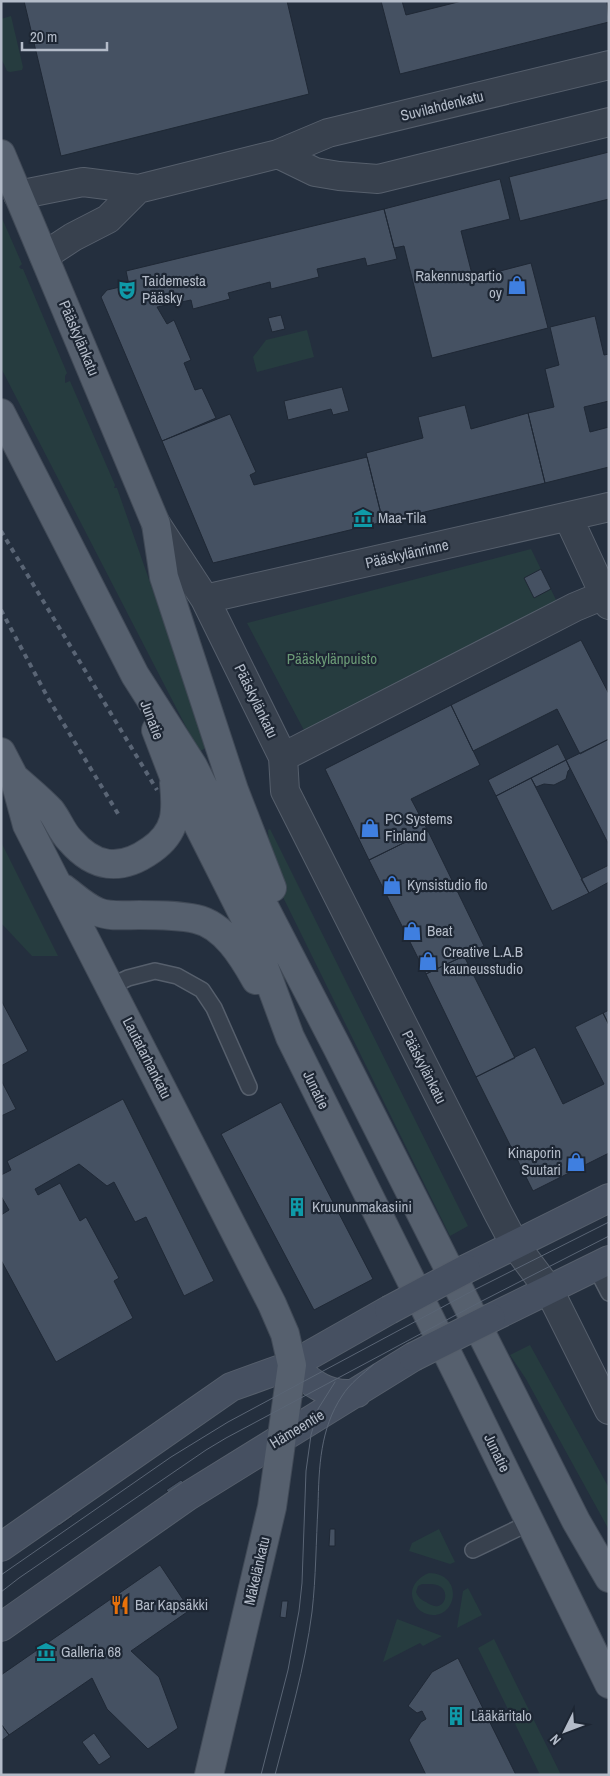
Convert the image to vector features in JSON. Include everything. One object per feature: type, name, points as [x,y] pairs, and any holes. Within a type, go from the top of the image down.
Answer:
[{"type":"main road","name":"Pääskylänkatu","points":[[1,154],[156,524]]},
{"type":"main road","points":[[1,413],[135,675]]},
{"type":"main road","points":[[156,524],[164,576],[234,790],[268,880],[338,1047]]},
{"type":"main road","name":"Junatie","points":[[135,675],[174,777],[249,926],[290,1037],[609,1684]]},
{"type":"main road","name":"Junatie","points":[[135,675],[193,766],[338,1047],[576,1521],[609,1578]]},
{"type":"main road","name":"Lautatarhankatu","points":[[1,752],[14,777],[27,825],[272,1304],[284,1334],[292,1365]]},
{"type":"main road","points":[[14,777],[49,810],[68,839],[84,854],[105,864],[124,864],[146,854],[158,845],[170,830],[177,806],[174,777]]},
{"type":"main road","points":[[58,884],[91,909],[108,915],[164,915],[198,919],[211,925],[240,952],[290,1037]]},
{"type":"main road","points":[[1,1547],[231,1386],[292,1365],[466,1269],[609,1198]]},
{"type":"main road","name":"Hämeentie","points":[[1,1627],[188,1496],[357,1393],[412,1357],[602,1263]]},
{"type":"main road","points":[[292,1365],[307,1380],[320,1388],[343,1394],[357,1393]]},
{"type":"main road","name":"Mäkelänkatu","points":[[210,1775],[272,1507],[292,1365]]},
{"type":"street","name":"Suvilahdenkatu","points":[[18,194],[83,182],[138,190],[278,154],[328,133],[609,65]]},
{"type":"street","points":[[278,154],[315,172],[378,179],[609,122]]},
{"type":"street","name":"Suvilahdenkatu","points":[[44,256],[108,219],[138,190]]},
{"type":"street","name":"Pääskylänrinne","points":[[205,599],[609,507]]},
{"type":"street","points":[[283,757],[575,608],[606,600],[568,517]]},
{"type":"street","name":"Pääskylänkatu","points":[[156,524],[205,599],[283,757],[285,791],[515,1245],[549,1290],[609,1410]]},
{"type":"lane","points":[[110,986],[128,978],[155,971],[177,976],[202,990],[214,1008],[249,1087]]},
{"type":"lane","points":[[602,1263],[609,1293]]},
{"type":"lane","points":[[472,1550],[530,1522]]},
{"type":"green space","points":[[11,16],[23,67],[22,70],[10,72],[7,71],[1,58],[1,19]]},
{"type":"green space","points":[[1,216],[22,264],[19,267],[23,269],[67,373],[65,383],[70,381],[115,485],[114,488],[117,488],[204,737],[207,747],[199,752],[1,368]]},
{"type":"green space","points":[[307,330],[314,357],[257,372],[253,357],[266,340]]},
{"type":"green space","name":"Pääskylänpuisto","points":[[531,549],[559,606],[306,734],[247,623]]},
{"type":"green space","points":[[270,829],[468,1226],[450,1236],[278,887],[270,863],[268,830]]},
{"type":"green space","points":[[1,842],[58,956],[32,956],[1,923]]},
{"type":"green space","points":[[530,1345],[609,1488],[609,1530],[526,1379],[510,1355]]},
{"type":"green space","points":[[439,1529],[455,1562],[450,1564],[409,1551],[412,1543]]},
{"type":"green space","points":[[429,1573],[441,1575],[448,1581],[452,1589],[453,1597],[450,1605],[445,1611],[437,1615],[421,1611],[413,1599],[412,1589],[424,1575]],"holes":[[[432,1584],[441,1587],[445,1592],[443,1603],[436,1606],[419,1597],[416,1592],[418,1586]]]},
{"type":"green space","points":[[468,1588],[482,1615],[457,1628],[463,1591]]},
{"type":"green space","points":[[397,1619],[442,1636],[423,1646],[420,1643],[383,1662]]},
{"type":"green space","points":[[494,1639],[561,1775],[540,1775],[478,1648]]},
{"type":"building","points":[[24,1],[287,1],[309,94],[61,156]]},
{"type":"building","points":[[381,1],[402,1],[406,15],[462,1],[607,1],[609,22],[400,74]]},
{"type":"building","points":[[609,152],[609,199],[520,221],[509,177]]},
{"type":"building","points":[[500,179],[510,219],[461,231],[473,278],[531,263],[548,328],[432,358],[404,246],[394,248],[384,209]]},
{"type":"building","points":[[384,209],[397,259],[367,266],[365,258],[317,269],[319,277],[271,289],[270,282],[228,293],[230,299],[193,309],[191,300],[157,307],[167,324],[174,320],[191,360],[184,363],[195,390],[202,388],[216,418],[162,441],[101,297],[107,290],[129,285],[126,271]]},
{"type":"building","points":[[281,315],[285,329],[272,332],[268,318]]},
{"type":"building","points":[[595,316],[604,355],[609,354],[609,401],[584,407],[590,432],[609,427],[609,467],[545,483],[528,413],[554,407],[545,369],[559,365],[550,327]]},
{"type":"building","points":[[342,387],[349,411],[333,415],[331,409],[288,420],[284,401]]},
{"type":"building","points":[[465,405],[471,429],[528,413],[545,483],[383,522],[366,453],[423,438],[418,417]]},
{"type":"building","points":[[230,414],[256,472],[250,475],[254,485],[367,457],[383,522],[213,563],[162,441]]},
{"type":"building","points":[[541,569],[551,589],[534,598],[524,578]]},
{"type":"building","points":[[581,640],[609,694],[609,739],[580,754],[557,709],[473,751],[451,705]]},
{"type":"building","points":[[451,705],[480,765],[411,799],[428,831],[369,860],[325,769]]},
{"type":"building","points":[[609,739],[609,845],[566,760]]},
{"type":"building","points":[[558,744],[566,760],[496,796],[488,780]]},
{"type":"building","points":[[566,760],[570,769],[566,779],[554,785],[544,784],[536,787],[531,778]]},
{"type":"building","points":[[531,778],[589,893],[552,911],[496,796]]},
{"type":"building","points":[[428,831],[484,946],[426,974],[369,860]]},
{"type":"building","points":[[609,865],[609,882],[589,893],[581,879]]},
{"type":"building","points":[[464,956],[515,1058],[476,1077],[426,974]]},
{"type":"building","points":[[1,1000],[28,1051],[1,1066]]},
{"type":"building","points":[[609,1010],[609,1025],[603,1013]]},
{"type":"building","points":[[603,1013],[609,1025],[609,1153],[533,1191],[476,1077],[535,1047],[563,1104],[604,1084],[575,1027]]},
{"type":"building","points":[[1,1080],[16,1109],[1,1116]]},
{"type":"building","points":[[123,1099],[214,1281],[184,1296],[146,1217],[135,1222],[114,1182],[107,1186],[79,1164],[35,1189],[38,1195],[60,1183],[80,1221],[86,1217],[119,1278],[114,1281],[133,1318],[56,1362],[1,1260],[1,1215],[9,1210],[1,1196],[1,1175],[11,1170],[7,1161]]},
{"type":"building","name":"Kruununmakasiini","points":[[281,1102],[373,1279],[314,1310],[221,1134]]},
{"type":"building","points":[[181,1480],[184,1483],[169,1493],[166,1490]]},
{"type":"building","points":[[71,1513],[73,1516],[59,1526],[57,1522]]},
{"type":"building","points":[[330,1529],[335,1529],[335,1546],[329,1546]]},
{"type":"building","points":[[160,1565],[190,1610],[131,1651],[159,1677],[178,1728],[148,1749],[107,1709],[92,1678],[9,1735],[1,1724],[1,1675]]},
{"type":"building","points":[[282,1601],[288,1601],[286,1618],[280,1617]]},
{"type":"building","name":"Lääkäritalo","points":[[458,1658],[516,1775],[426,1775],[409,1740],[421,1722],[426,1719],[422,1711],[417,1713],[408,1706],[432,1672]]},
{"type":"building","points":[[1,1724],[9,1735],[1,1741]]},
{"type":"building","points":[[94,1733],[111,1757],[99,1765],[82,1742]]},
{"type":"tram line","points":[[1,1575],[171,1457],[228,1422],[476,1289],[609,1222]]},
{"type":"tram line","points":[[1,1592],[226,1438],[482,1301],[609,1236]]},
{"type":"tram line","points":[[275,1775],[296,1694],[309,1633],[314,1586],[320,1463],[325,1435],[329,1422],[345,1391],[374,1364]]},
{"type":"tram line","points":[[261,1775],[288,1670],[299,1611],[302,1583],[306,1471],[311,1435],[318,1409],[335,1382]]},
{"type":"railway","points":[[1,531],[157,790]]},
{"type":"railway","points":[[1,610],[48,698],[120,817]]},
{"type":"place","name":"Rakennuspartio oy","points":[[517,285]]},
{"type":"place","name":"Taidemesta Pääsky","points":[[127,290]]},
{"type":"place","name":"Maa-Tila","points":[[363,518]]},
{"type":"place","name":"PC Systems Finland","points":[[370,828]]},
{"type":"place","name":"Kynsistudio flo","points":[[392,885]]},
{"type":"place","name":"Beat","points":[[412,931]]},
{"type":"place","name":"Creative L.A.B kauneusstudio","points":[[428,961]]},
{"type":"place","name":"Kinaporin Suutari","points":[[576,1162]]},
{"type":"place","name":"Kruununmakasiini","points":[[297,1207]]},
{"type":"place","name":"Bar Kapsäkki","points":[[120,1605]]},
{"type":"place","name":"Galleria 68","points":[[46,1652]]},
{"type":"place","name":"Lääkäritalo","points":[[456,1716]]}]
